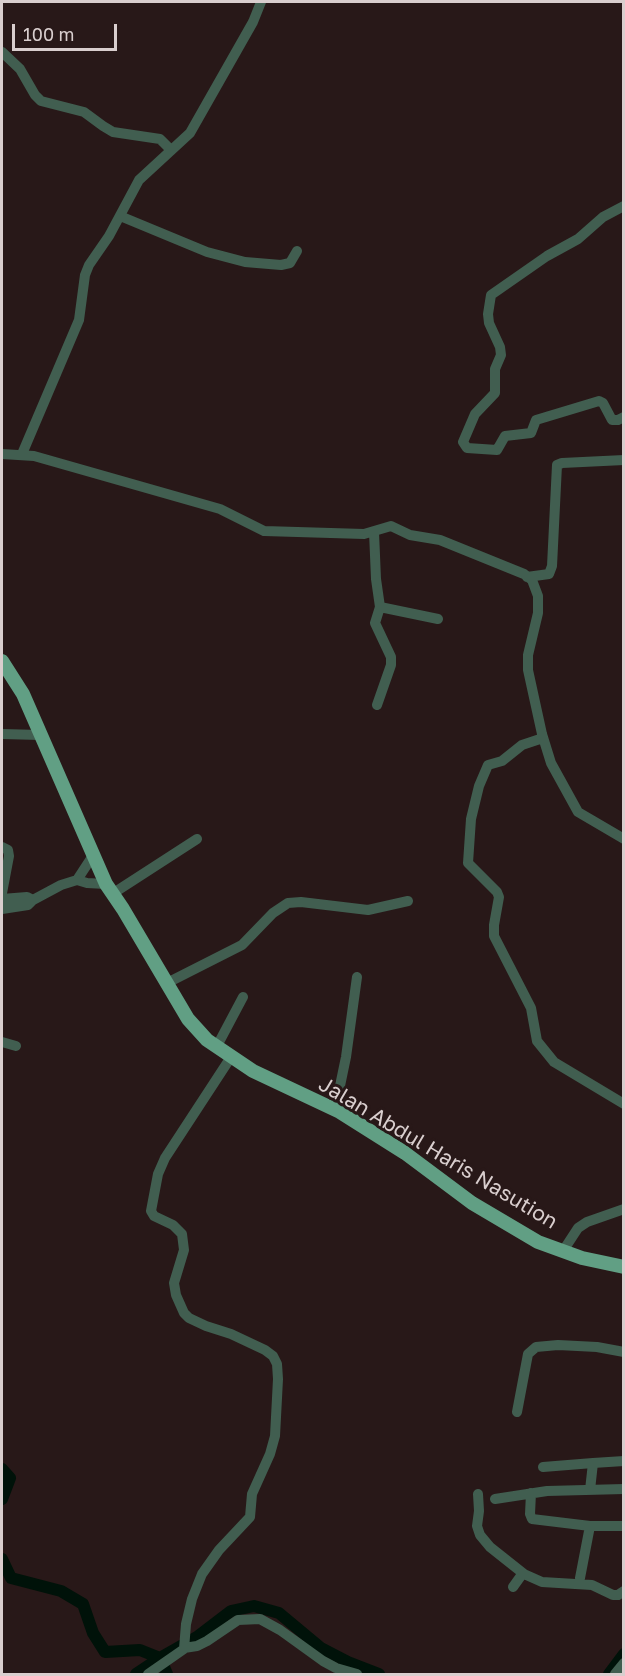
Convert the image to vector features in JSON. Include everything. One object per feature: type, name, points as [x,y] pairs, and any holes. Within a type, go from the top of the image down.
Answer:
[{"type":"main road","name":"Jalan Abdul Haris Nasution","points":[[2,661],[23,694],[92,857],[109,889],[188,1018],[207,1040],[253,1071],[335,1110],[405,1153],[472,1203],[538,1242],[582,1258],[624,1267]]},
{"type":"street","points":[[22,454],[79,320],[87,269],[109,236],[140,180],[186,138],[194,127],[253,22],[261,2]]},
{"type":"street","points":[[2,52],[20,69],[41,101],[84,112],[113,132],[160,139],[171,150]]},
{"type":"street","points":[[624,206],[603,217],[578,239],[547,256],[491,295],[489,323],[501,351],[495,369],[495,393],[471,421],[463,442],[466,448],[497,450],[505,436],[531,433],[536,420],[599,401],[603,403],[612,420],[624,417]]},
{"type":"street","points":[[120,216],[207,252],[245,262],[281,265],[290,262],[297,251]]},
{"type":"street","points":[[2,454],[22,454],[220,509],[264,531],[364,534],[387,527],[396,527],[410,535],[440,540],[527,577],[536,588],[538,596],[538,613],[527,665],[543,738],[551,763],[574,807],[583,815],[624,839]]},
{"type":"street","points":[[527,577],[546,575],[550,572],[557,465],[624,460]]},
{"type":"street","points":[[374,532],[380,607],[375,623],[390,653],[391,665],[377,705]]},
{"type":"street","points":[[380,607],[438,619]]},
{"type":"street","points":[[2,734],[40,735]]},
{"type":"street","points":[[543,738],[522,745],[502,761],[488,765],[479,786],[471,819],[468,863],[497,892],[499,897],[494,936],[532,1011],[537,1041],[554,1062],[624,1104]]},
{"type":"street","points":[[33,900],[28,897],[2,899],[2,908],[28,905],[61,885],[77,880],[109,889],[197,839]]},
{"type":"street","points":[[2,847],[8,850],[9,856],[2,893]]},
{"type":"street","points":[[77,880],[92,857]]},
{"type":"street","points":[[167,983],[242,945],[273,913],[288,903],[301,902],[368,909],[408,901]]},
{"type":"street","points":[[335,1110],[357,977]]},
{"type":"street","points":[[217,1046],[243,997]]},
{"type":"street","points":[[2,1042],[16,1046]]},
{"type":"street","points":[[184,1646],[192,1599],[202,1574],[219,1550],[250,1517],[252,1494],[270,1454],[275,1436],[278,1378],[277,1364],[273,1356],[231,1334],[189,1318],[184,1313],[176,1295],[174,1283],[184,1250],[182,1234],[173,1225],[154,1216],[151,1211],[165,1158],[231,1058]]},
{"type":"street","points":[[563,1251],[578,1228],[587,1222],[624,1209]]},
{"type":"street","points":[[517,1412],[528,1354],[536,1347],[558,1345],[597,1347],[624,1352]]},
{"type":"street","points":[[543,1467],[624,1461]]},
{"type":"street","points":[[590,1490],[593,1463]]},
{"type":"street","points":[[495,1499],[531,1493],[624,1489]]},
{"type":"street","points":[[531,1493],[530,1514],[532,1519],[590,1526],[624,1526]]},
{"type":"street","points":[[478,1494],[480,1507],[477,1526],[480,1535],[490,1547],[523,1573],[542,1582],[592,1585],[616,1595],[624,1591]]},
{"type":"street","points":[[580,1578],[590,1526]]},
{"type":"street","points":[[513,1587],[523,1573]]},
{"type":"street","points":[[150,1673],[184,1646],[197,1646],[238,1620],[261,1619],[280,1629],[323,1661],[336,1668],[357,1674]]},
{"type":"street","points":[[615,1674],[624,1663]]},
{"type":"waterway","points":[[2,1469],[10,1478],[2,1499]]},
{"type":"waterway","points":[[2,1559],[11,1578],[61,1591],[83,1604],[93,1633],[105,1652],[140,1650],[160,1658],[167,1674]]},
{"type":"waterway","points":[[136,1674],[197,1637],[231,1611],[254,1606],[279,1613],[321,1648],[379,1674]]},
{"type":"waterway","points":[[609,1674],[624,1654]]}]
